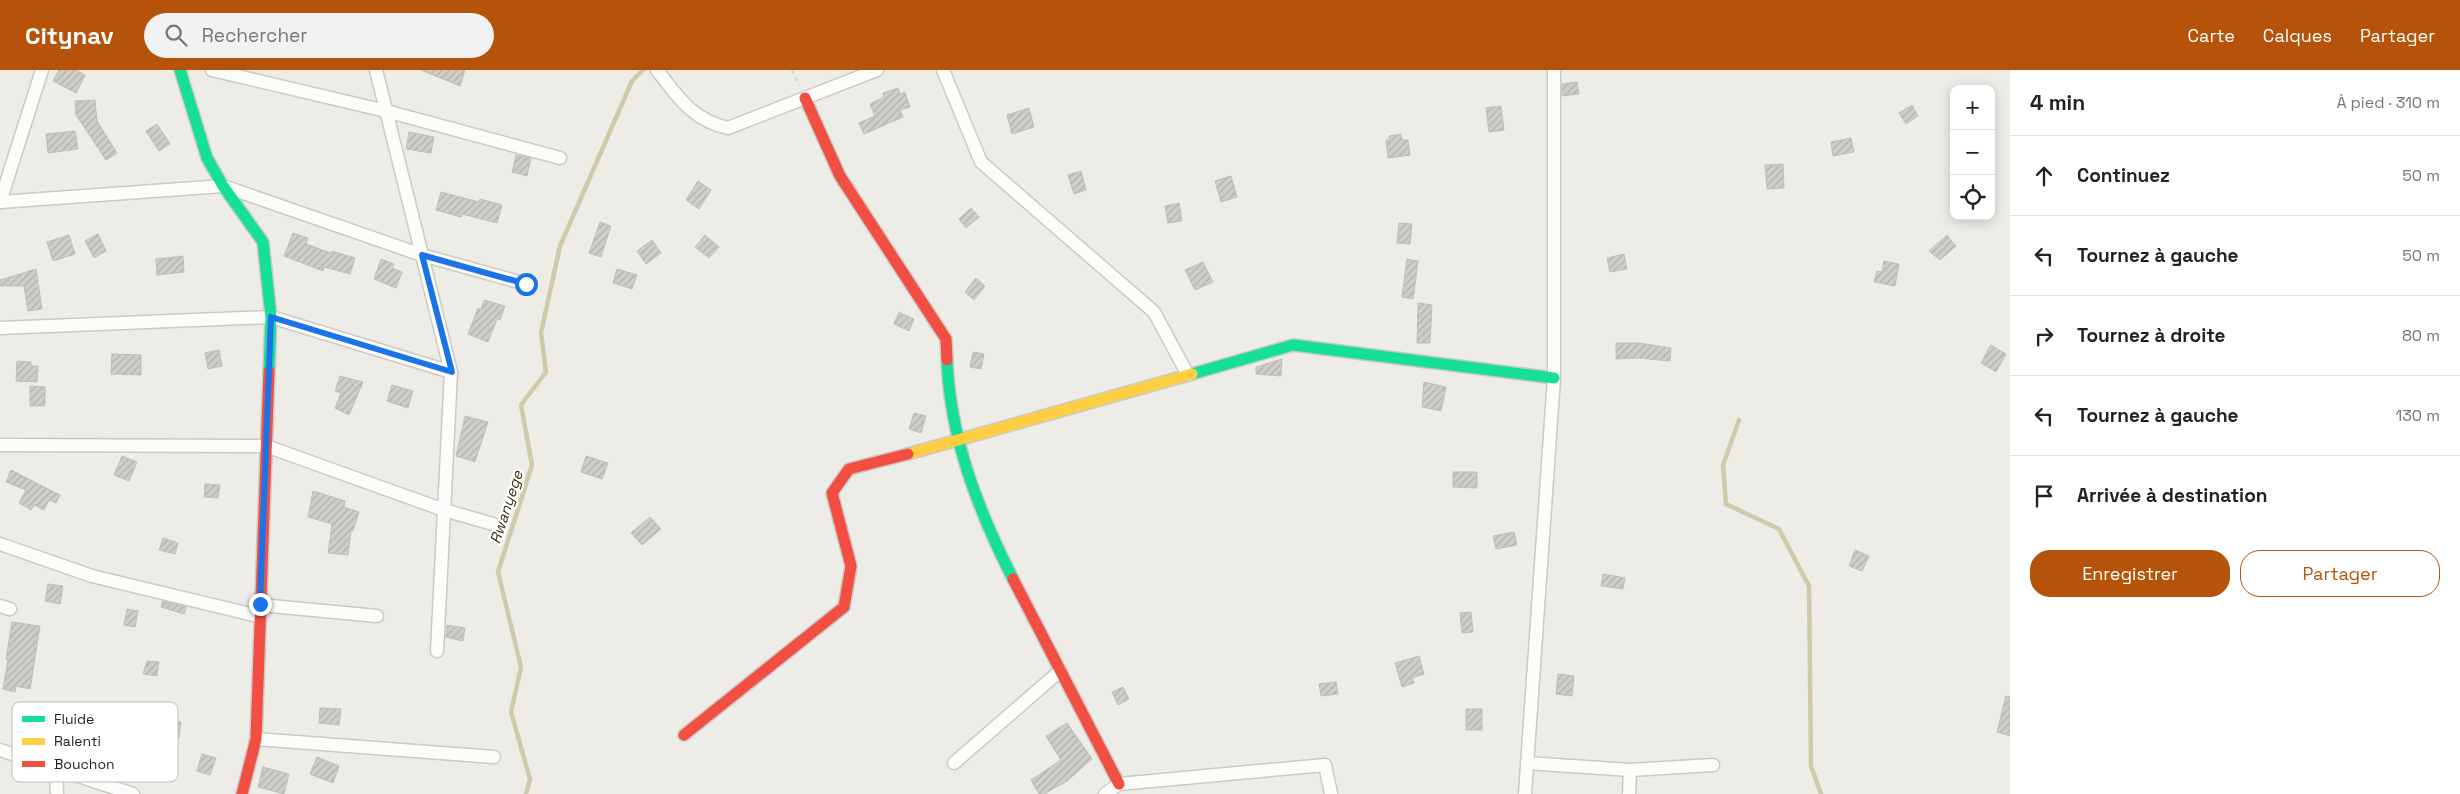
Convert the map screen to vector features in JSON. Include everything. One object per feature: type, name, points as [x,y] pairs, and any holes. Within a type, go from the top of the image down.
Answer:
[{"type":"street","points":[[42,70],[0,202],[222,186],[422,255],[526,284]]},
{"type":"street","points":[[180,70],[207,158],[222,186],[263,242],[271,317],[259,610],[256,739],[242,794]]},
{"type":"street","points":[[212,70],[386,111],[560,158]]},
{"type":"street","points":[[376,70],[452,372],[436,651]]},
{"type":"street","points":[[657,70],[683,103],[709,124],[728,128],[877,70]]},
{"type":"street","points":[[943,70],[981,162],[1154,312],[1188,375]]},
{"type":"street","points":[[1525,794],[1554,378],[1554,70]]},
{"type":"street","points":[[805,98],[840,176],[946,339],[948,392],[958,441],[991,535],[1119,784]]},
{"type":"street","points":[[0,328],[271,317],[452,372]]},
{"type":"street","points":[[684,735],[844,607],[851,566],[832,493],[849,469],[958,441],[1293,345],[1554,378]]},
{"type":"street","points":[[0,445],[266,446],[444,510],[493,524]]},
{"type":"street","points":[[0,544],[92,576],[259,610],[377,616]]},
{"type":"street","points":[[954,763],[1060,671]]},
{"type":"street","points":[[256,739],[494,757]]},
{"type":"street","points":[[0,750],[12,754]]},
{"type":"street","points":[[1528,763],[1630,770],[1713,765]]},
{"type":"street","points":[[1105,794],[1119,784],[1325,764],[1331,794]]},
{"type":"street","points":[[1629,794],[1630,770]]},
{"type":"street","points":[[99,782],[134,794]]},
{"type":"building","points":[[59,70],[76,70],[85,75],[76,93],[53,81]]},
{"type":"building","points":[[421,70],[465,70],[460,86]]},
{"type":"building","points":[[1577,82],[1579,94],[1562,96],[1562,84]]},
{"type":"building","points":[[898,88],[900,94],[905,92],[910,107],[900,110],[903,117],[864,134],[859,123],[875,116],[870,104],[884,97],[883,93]]},
{"type":"building","points":[[95,100],[97,121],[117,153],[106,160],[76,115],[75,101]]},
{"type":"building","points":[[1912,105],[1918,116],[1906,124],[1899,113]]},
{"type":"building","points":[[1501,106],[1504,130],[1489,132],[1486,108]]},
{"type":"building","points":[[1029,108],[1034,127],[1012,134],[1007,115]]},
{"type":"building","points":[[157,124],[170,144],[159,151],[146,131]]},
{"type":"building","points":[[75,131],[78,149],[48,153],[46,134]]},
{"type":"building","points":[[409,132],[434,137],[431,153],[406,149]]},
{"type":"building","points":[[1401,134],[1402,140],[1408,140],[1410,155],[1388,158],[1386,140],[1389,140],[1389,136]]},
{"type":"building","points":[[1851,138],[1854,152],[1833,156],[1831,142]]},
{"type":"building","points":[[516,155],[531,158],[527,176],[512,172]]},
{"type":"building","points":[[1783,164],[1784,188],[1767,189],[1765,165]]},
{"type":"building","points":[[1081,171],[1086,190],[1074,194],[1068,175]]},
{"type":"building","points":[[1231,176],[1237,197],[1221,202],[1215,181]]},
{"type":"building","points":[[698,181],[711,190],[699,209],[686,200]]},
{"type":"building","points":[[441,192],[479,202],[480,199],[502,205],[497,223],[462,214],[461,217],[436,210]]},
{"type":"building","points":[[1179,203],[1182,221],[1168,223],[1165,206]]},
{"type":"building","points":[[971,208],[979,217],[966,228],[959,219]]},
{"type":"building","points":[[600,222],[611,226],[601,257],[589,253]]},
{"type":"building","points":[[1399,223],[1412,224],[1410,244],[1397,243]]},
{"type":"building","points":[[293,233],[308,238],[306,244],[331,253],[332,251],[355,258],[350,274],[324,267],[323,271],[284,256]]},
{"type":"building","points":[[98,234],[106,251],[94,258],[85,241]]},
{"type":"building","points":[[69,235],[75,254],[53,261],[47,242]]},
{"type":"building","points":[[705,235],[719,247],[709,258],[695,247]]},
{"type":"building","points":[[1947,235],[1956,246],[1940,260],[1929,251]]},
{"type":"building","points":[[652,240],[661,253],[646,264],[637,251]]},
{"type":"building","points":[[1624,254],[1627,269],[1610,272],[1607,258]]},
{"type":"building","points":[[183,256],[184,272],[157,275],[156,259]]},
{"type":"building","points":[[381,259],[394,264],[392,268],[402,272],[396,288],[374,279]]},
{"type":"building","points":[[1407,259],[1418,261],[1413,299],[1402,297]]},
{"type":"building","points":[[1884,261],[1899,264],[1895,286],[1874,282],[1877,271],[1882,272]]},
{"type":"building","points":[[1203,262],[1213,282],[1195,290],[1185,270]]},
{"type":"building","points":[[36,269],[42,309],[28,311],[24,286],[0,286],[0,280]]},
{"type":"building","points":[[617,269],[637,275],[632,289],[613,283]]},
{"type":"building","points":[[976,278],[985,286],[974,300],[965,292]]},
{"type":"building","points":[[484,300],[505,306],[500,320],[497,319],[488,342],[468,334],[478,308],[481,310]]},
{"type":"building","points":[[1418,303],[1432,305],[1430,343],[1417,343]]},
{"type":"building","points":[[899,312],[914,319],[909,331],[894,324]]},
{"type":"building","points":[[1616,343],[1639,343],[1671,348],[1670,361],[1639,358],[1616,359]]},
{"type":"building","points":[[1991,345],[2006,354],[1996,372],[1981,363]]},
{"type":"building","points":[[219,350],[222,366],[208,369],[205,353]]},
{"type":"building","points":[[973,352],[984,354],[981,369],[970,367]]},
{"type":"building","points":[[112,354],[141,355],[141,375],[111,374]]},
{"type":"building","points":[[1282,359],[1281,376],[1256,374],[1256,367]]},
{"type":"building","points":[[17,361],[31,362],[31,366],[38,366],[37,382],[16,381]]},
{"type":"building","points":[[340,376],[363,382],[349,415],[335,408],[341,393],[335,391]]},
{"type":"building","points":[[1424,382],[1446,387],[1441,411],[1422,407]]},
{"type":"building","points":[[392,385],[413,391],[408,408],[387,401]]},
{"type":"building","points":[[30,386],[45,387],[45,406],[30,406]]},
{"type":"building","points":[[914,413],[926,416],[921,433],[909,429]]},
{"type":"building","points":[[465,416],[488,422],[475,462],[456,456]]},
{"type":"building","points":[[122,456],[137,462],[129,481],[114,475]]},
{"type":"building","points":[[586,456],[608,463],[602,479],[581,472]]},
{"type":"building","points":[[11,470],[60,495],[56,503],[49,500],[44,510],[34,505],[31,510],[19,503],[26,490],[6,482]]},
{"type":"building","points":[[1453,472],[1477,472],[1477,488],[1453,487]]},
{"type":"building","points":[[205,484],[220,485],[218,498],[204,497]]},
{"type":"building","points":[[313,491],[345,501],[344,507],[359,512],[353,531],[351,530],[348,555],[328,553],[332,524],[308,517]]},
{"type":"building","points":[[650,517],[661,529],[642,545],[631,533]]},
{"type":"building","points":[[1514,532],[1517,545],[1496,549],[1493,536]]},
{"type":"building","points":[[163,538],[178,543],[175,554],[159,550]]},
{"type":"building","points":[[1855,550],[1869,556],[1862,571],[1849,566]]},
{"type":"building","points":[[1603,574],[1625,578],[1623,589],[1601,586]]},
{"type":"building","points":[[48,584],[63,586],[60,604],[45,601]]},
{"type":"building","points":[[163,601],[186,607],[184,614],[161,607]]},
{"type":"building","points":[[127,609],[138,611],[135,627],[124,625]]},
{"type":"building","points":[[1471,612],[1473,632],[1462,633],[1460,613]]},
{"type":"building","points":[[12,622],[40,626],[30,689],[16,686],[15,692],[3,689]]},
{"type":"building","points":[[447,625],[465,628],[463,641],[446,637]]},
{"type":"building","points":[[1419,656],[1424,674],[1412,678],[1414,683],[1402,687],[1395,663]]},
{"type":"building","points":[[147,661],[159,662],[157,676],[143,674]]},
{"type":"building","points":[[1558,674],[1574,676],[1572,696],[1556,694]]},
{"type":"building","points":[[1336,682],[1338,694],[1321,696],[1319,684]]},
{"type":"building","points":[[1123,687],[1129,699],[1118,705],[1112,692]]},
{"type":"building","points":[[2006,696],[2010,697],[2010,736],[1997,732]]},
{"type":"building","points":[[320,708],[341,709],[339,725],[319,723]]},
{"type":"building","points":[[1466,709],[1482,709],[1482,730],[1466,730]]},
{"type":"building","points":[[178,722],[181,722],[178,738]]},
{"type":"building","points":[[1067,723],[1092,759],[1067,781],[1044,794],[1039,794],[1031,780],[1061,760],[1046,736]]},
{"type":"building","points":[[202,754],[216,758],[210,775],[197,771]]},
{"type":"building","points":[[317,757],[339,766],[333,783],[310,774]]},
{"type":"building","points":[[263,767],[289,774],[284,794],[258,787]]},
{"type":"waterway","name":"Rwanyege","points":[[526,794],[530,779],[511,712],[521,667],[498,572],[532,465],[521,405],[546,372],[541,333],[560,246],[632,81],[643,70]]},
{"type":"waterway","points":[[1739,420],[1723,465],[1726,504],[1779,529],[1809,586],[1811,766],[1821,794]]},
{"type":"traffic: fast","points":[[180,70],[207,158],[223,186],[263,242],[271,317],[269,371]]},
{"type":"traffic: fast","points":[[1192,374],[1293,345],[1554,378]]},
{"type":"traffic: fast","points":[[947,360],[949,389],[954,417],[968,473],[988,527],[1013,579]]},
{"type":"traffic: slow","points":[[908,454],[1192,374]]},
{"type":"traffic: jam","points":[[805,98],[840,176],[946,339],[947,360]]},
{"type":"traffic: jam","points":[[242,794],[256,739],[269,371]]},
{"type":"traffic: jam","points":[[684,735],[844,607],[851,566],[832,493],[849,469],[908,454]]},
{"type":"traffic: jam","points":[[1013,579],[1119,784]]},
{"type":"route","points":[[260,604],[271,317],[452,372],[422,255],[526,284]]}]
